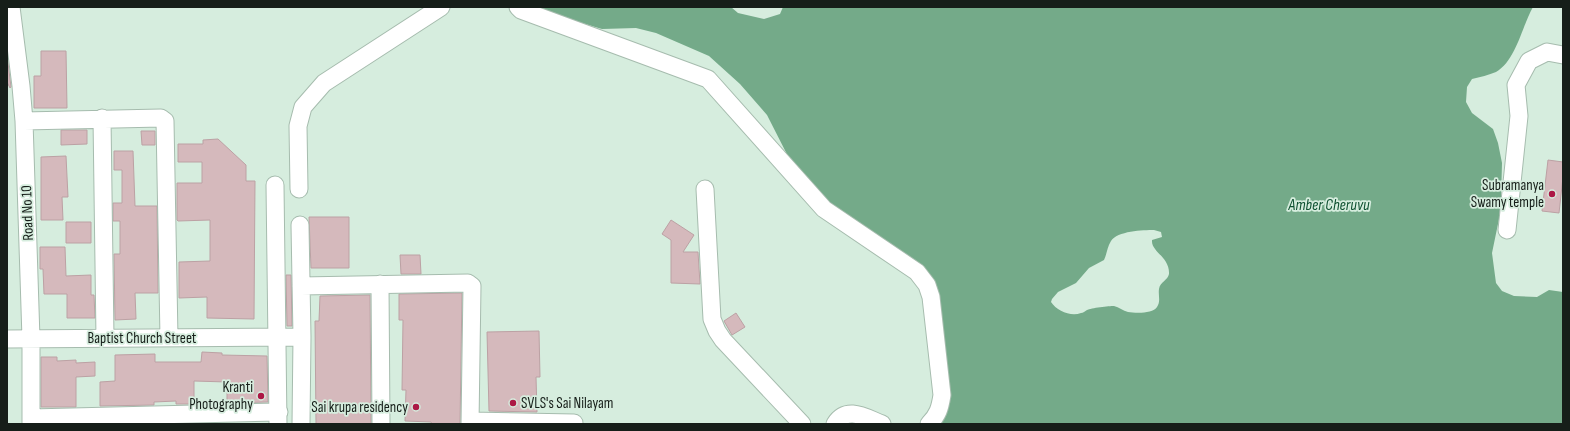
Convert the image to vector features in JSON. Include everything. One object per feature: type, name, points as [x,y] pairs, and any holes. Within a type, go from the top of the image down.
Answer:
[{"type":"street","points":[[299,189],[298,126],[303,107],[324,83],[442,7]]},
{"type":"street","points":[[518,7],[521,10],[708,79],[824,209],[917,272],[927,285],[931,297],[942,395],[940,409],[929,424]]},
{"type":"street","name":"Road No 10","points":[[11,18],[14,89],[24,120],[31,339],[31,421]]},
{"type":"street","points":[[1507,230],[1519,116],[1516,85],[1529,62],[1547,52],[1563,55]]},
{"type":"street","points":[[102,118],[105,338]]},
{"type":"street","points":[[24,120],[161,118],[165,121],[169,338]]},
{"type":"street","points":[[31,421],[278,418],[275,185]]},
{"type":"street","points":[[705,189],[712,319],[723,340],[802,424]]},
{"type":"street","points":[[300,225],[302,337],[301,424]]},
{"type":"street","points":[[301,286],[468,283],[472,286],[470,422],[574,423]]},
{"type":"street","points":[[380,284],[381,424]]},
{"type":"street","name":"Baptist Church Street","points":[[7,339],[302,337]]},
{"type":"street","points":[[835,424],[844,415],[852,414],[882,424]]},
{"type":"water","name":"Amber Cheruvu","points":[[536,7],[731,7],[738,13],[764,19],[780,14],[783,7],[1533,7],[1514,52],[1509,60],[1496,72],[1472,79],[1467,87],[1466,102],[1472,113],[1493,129],[1498,143],[1502,163],[1499,219],[1492,253],[1496,283],[1502,291],[1514,296],[1537,297],[1549,290],[1563,292],[1563,424],[934,424],[936,296],[827,206],[797,174],[767,115],[740,84],[709,56],[656,33],[636,28],[602,29],[548,13]],"holes":[[[1154,230],[1161,232],[1162,237],[1152,240],[1152,244],[1167,263],[1169,274],[1160,287],[1159,302],[1157,307],[1152,311],[1131,312],[1112,306],[1087,310],[1077,314],[1069,314],[1060,310],[1051,302],[1058,292],[1076,283],[1089,268],[1104,260],[1110,243],[1114,238],[1124,233],[1137,231]]]},
{"type":"building","points":[[41,51],[66,51],[67,108],[34,108],[34,76],[41,76]]},
{"type":"building","points":[[7,55],[11,87],[10,88],[7,82]]},
{"type":"building","points":[[61,130],[87,130],[87,144],[61,145]]},
{"type":"building","points":[[141,131],[155,131],[155,145],[142,145]]},
{"type":"building","points":[[218,139],[246,165],[246,181],[255,181],[254,319],[207,318],[207,297],[179,298],[179,262],[210,261],[210,220],[177,220],[177,183],[202,183],[202,162],[178,162],[178,144],[203,144],[203,140]]},
{"type":"building","points":[[114,151],[133,151],[135,206],[157,206],[158,293],[135,293],[136,319],[115,320],[114,254],[120,254],[120,221],[113,221],[113,203],[122,203],[122,170],[114,170]]},
{"type":"building","points":[[66,156],[68,197],[62,197],[63,220],[41,220],[41,157]]},
{"type":"building","name":"Subramanya Swamy temple","points":[[1548,160],[1563,162],[1559,213],[1542,211]]},
{"type":"building","points":[[309,217],[349,217],[349,268],[311,268]]},
{"type":"building","points":[[671,220],[694,235],[683,252],[698,252],[700,284],[671,283],[671,240],[662,234]]},
{"type":"building","points":[[66,222],[91,222],[91,243],[66,243]]},
{"type":"building","points":[[40,247],[65,247],[66,276],[91,275],[91,295],[94,295],[95,318],[67,318],[67,294],[44,294],[43,269],[40,269]]},
{"type":"building","points":[[400,255],[420,255],[421,274],[401,274]]},
{"type":"building","points":[[286,275],[291,275],[292,326],[287,326]]},
{"type":"building","points":[[462,293],[460,424],[432,424],[431,422],[405,421],[406,390],[402,390],[403,320],[399,320],[399,294]]},
{"type":"building","points":[[370,295],[371,424],[316,424],[315,321],[319,321],[320,296]]},
{"type":"building","points":[[736,313],[745,327],[732,335],[724,321]]},
{"type":"building","points":[[539,331],[540,377],[536,377],[537,412],[489,411],[487,332]]},
{"type":"building","points":[[202,352],[222,353],[222,355],[267,356],[268,402],[227,403],[227,382],[194,381],[194,404],[176,404],[176,401],[154,402],[154,405],[100,406],[100,382],[115,381],[115,355],[155,354],[155,362],[201,362]]},
{"type":"building","points":[[41,357],[57,357],[57,361],[76,360],[76,363],[95,362],[95,376],[76,377],[76,407],[41,407]]},
{"type":"place","name":"Subramanya Swamy temple","points":[[1552,194]]},
{"type":"place","name":"Kranti Photography","points":[[261,396]]},
{"type":"place","name":"SVLS's Sai Nilayam","points":[[513,403]]},
{"type":"place","name":"Sai krupa residency","points":[[416,407]]}]
